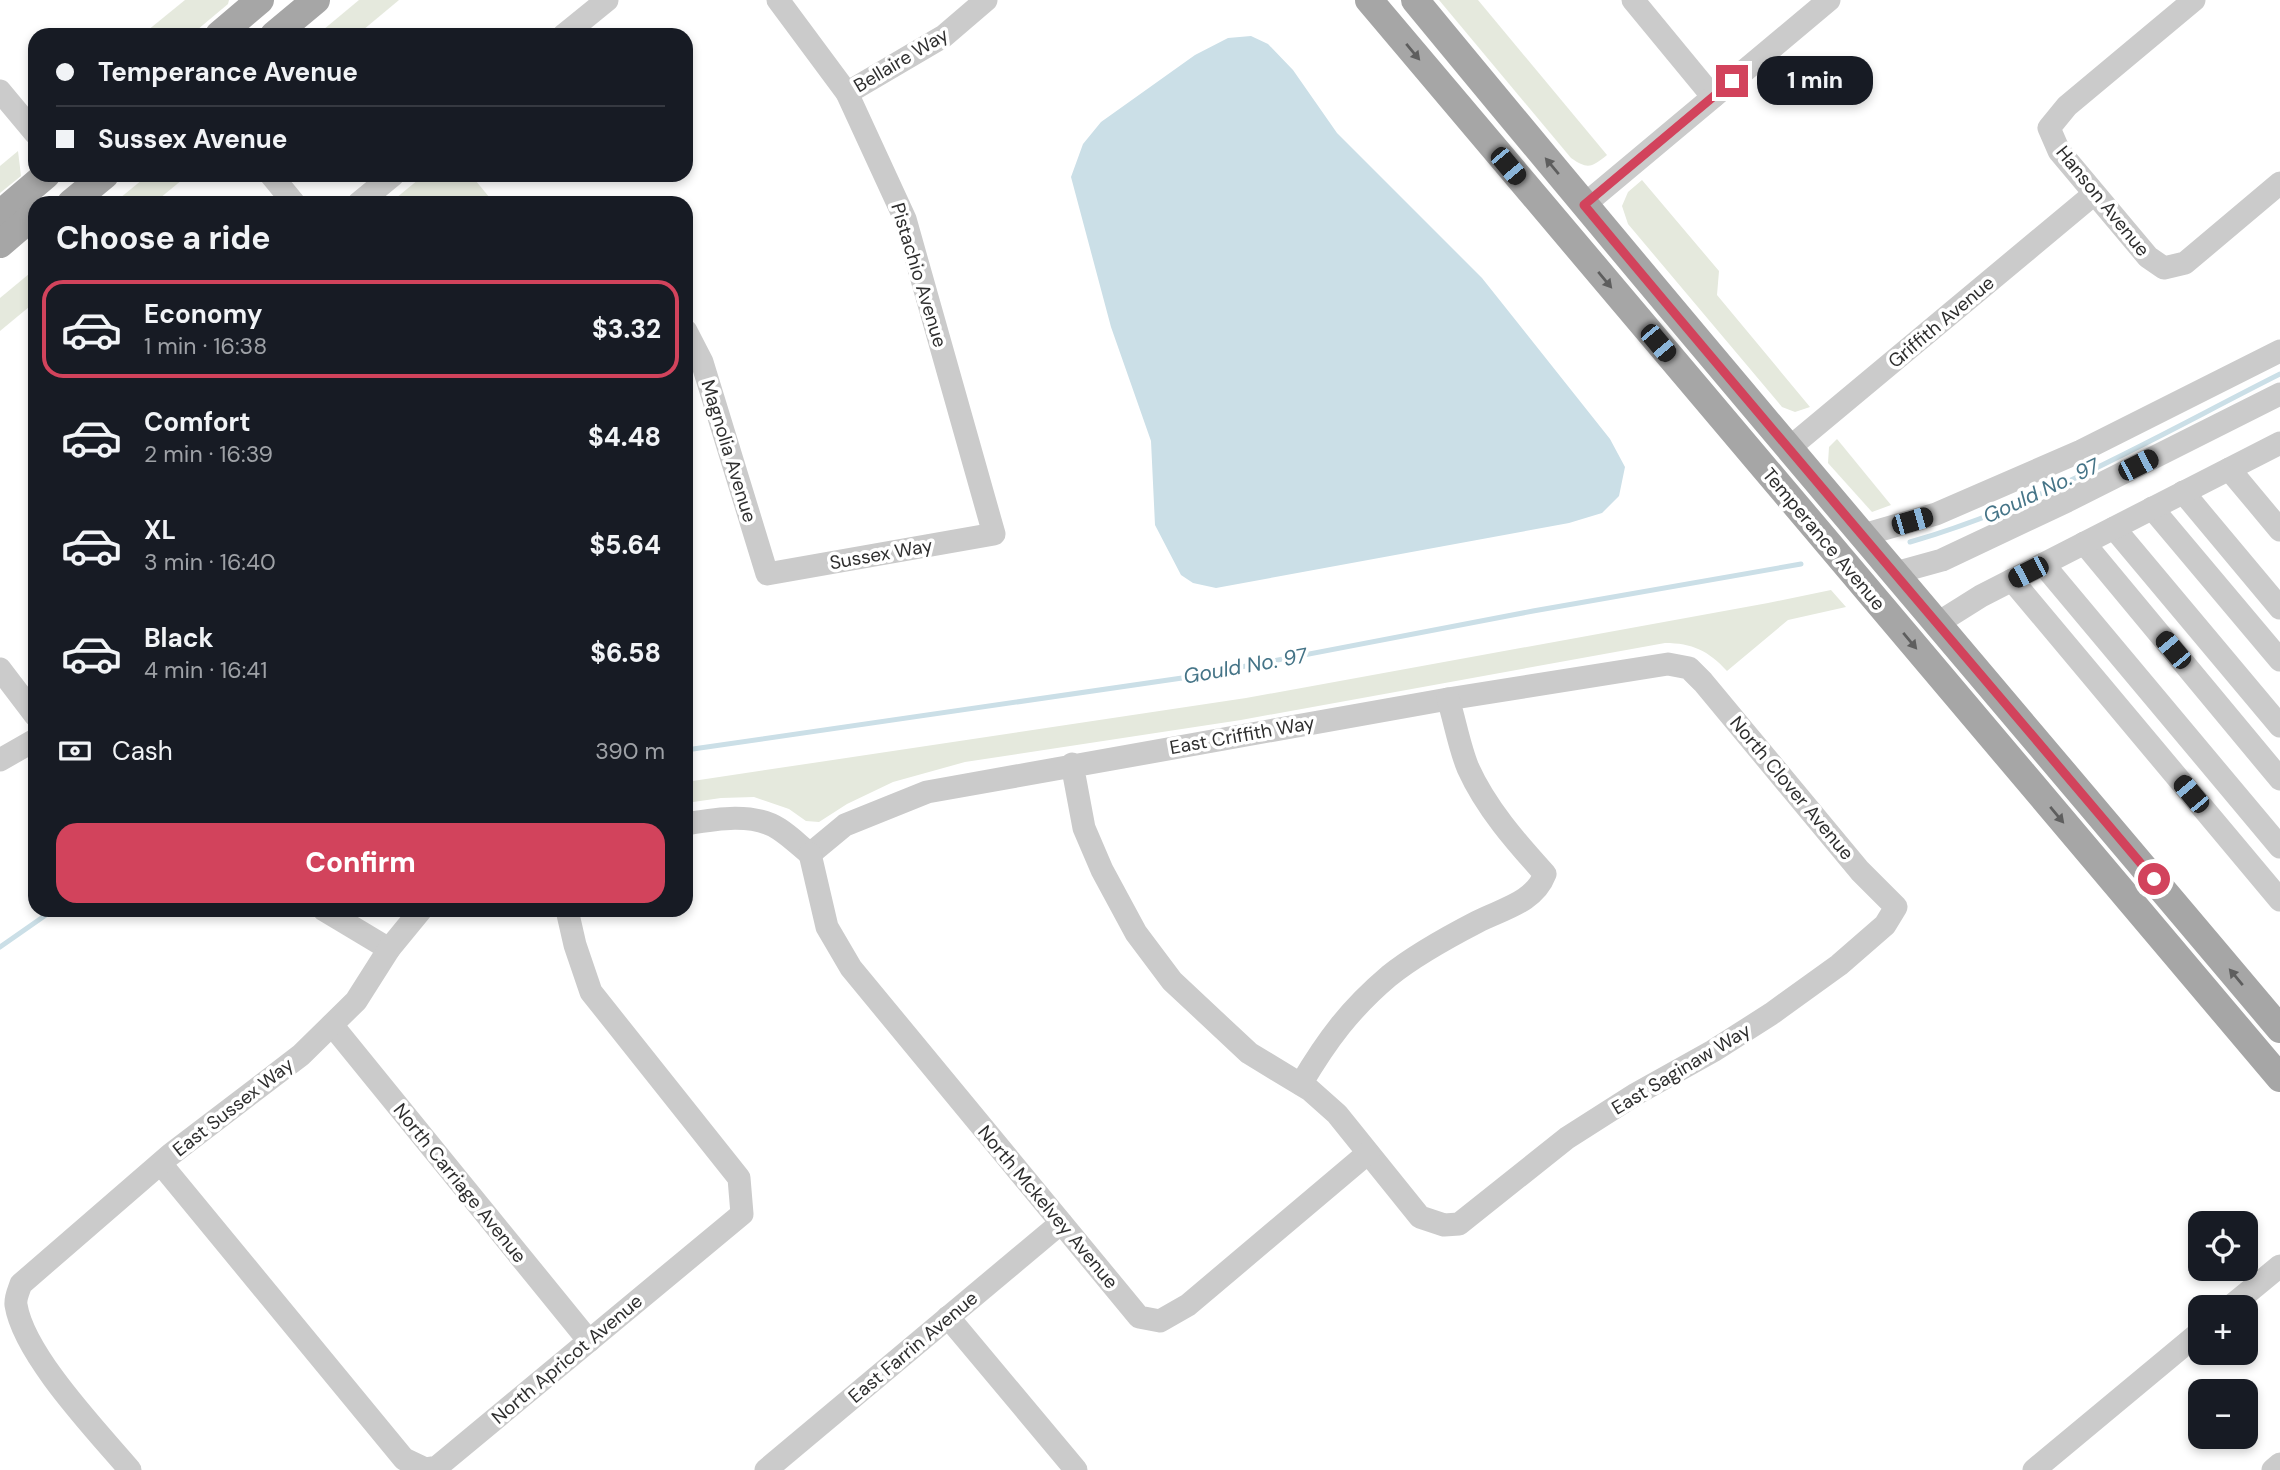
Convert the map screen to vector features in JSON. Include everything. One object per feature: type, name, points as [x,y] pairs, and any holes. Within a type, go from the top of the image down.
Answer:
[{"type":"main road","points":[[228,28],[262,0],[265,13],[254,28]]},
{"type":"main road","points":[[282,28],[316,0]]},
{"type":"main road","name":"Temperance Avenue","points":[[1368,0],[2280,1077]]},
{"type":"main road","name":"Temperance Avenue","points":[[1415,0],[1788,449],[2280,1029]]},
{"type":"main road","points":[[0,214],[38,182]]},
{"type":"main road","points":[[80,196],[96,182]]},
{"type":"main road","points":[[0,244],[28,220]]},
{"type":"main road","points":[[0,262],[28,239]]},
{"type":"main road","points":[[1642,324],[1669,337],[1756,441],[1767,446],[1788,449]]},
{"type":"street","points":[[573,28],[607,0]]},
{"type":"street","name":"Pistachio Avenue","points":[[778,0],[847,93],[905,219],[994,534]]},
{"type":"street","name":"Bellaire Way","points":[[847,93],[944,36],[986,0]]},
{"type":"street","points":[[1633,0],[1713,97]]},
{"type":"street","points":[[1584,205],[1829,0]]},
{"type":"street","name":"Hanson Avenue","points":[[2194,0],[2067,106],[2049,128],[2059,151],[2148,257],[2164,268],[2185,263],[2280,183]]},
{"type":"street","points":[[0,91],[28,125]]},
{"type":"street","points":[[277,182],[288,196]]},
{"type":"street","points":[[368,196],[384,182]]},
{"type":"street","name":"Griffith Avenue","points":[[1788,449],[2094,194]]},
{"type":"street","name":"Magnolia Avenue","points":[[693,345],[702,362],[767,574]]},
{"type":"street","points":[[1863,535],[1936,514],[2081,451],[2280,351]]},
{"type":"street","points":[[1895,573],[1942,561],[2280,394]]},
{"type":"street","points":[[1938,623],[2012,580],[2279,444]]},
{"type":"street","points":[[2229,469],[2280,530]]},
{"type":"street","points":[[2183,492],[2280,608]]},
{"type":"street","points":[[2152,508],[2280,660]]},
{"type":"street","points":[[2114,528],[2280,726]]},
{"type":"street","name":"Sussex Way","points":[[767,574],[994,534]]},
{"type":"street","points":[[2084,543],[2280,779]]},
{"type":"street","points":[[2043,564],[2280,847]]},
{"type":"street","points":[[2012,580],[2280,900]]},
{"type":"street","name":"East Criffith Way","points":[[810,854],[845,825],[927,792],[1448,699],[1668,664],[1689,668]]},
{"type":"street","name":"North Clover Avenue","points":[[1689,668],[1703,681],[1860,871],[1896,907]]},
{"type":"street","points":[[0,669],[28,706]]},
{"type":"street","points":[[1301,1084],[1326,1041],[1354,1009],[1391,974],[1478,922],[1520,903],[1541,884],[1545,874],[1514,840],[1468,767],[1448,699]]},
{"type":"street","points":[[0,760],[28,744]]},
{"type":"street","points":[[1072,764],[1084,828],[1102,870],[1136,933],[1172,981],[1249,1052],[1301,1084],[1337,1114],[1368,1153]]},
{"type":"street","points":[[693,823],[747,818],[777,827],[810,854]]},
{"type":"street","name":"North Mckelvey Avenue","points":[[810,854],[827,927],[851,968],[1139,1317],[1160,1321],[1188,1305],[1368,1153]]},
{"type":"street","name":"East Saginaw Way","points":[[1368,1153],[1420,1217],[1444,1225],[1459,1224],[1567,1138],[1636,1094],[1713,1051],[1771,1014],[1839,965],[1885,925],[1896,907]]},
{"type":"street","points":[[336,917],[389,949]]},
{"type":"street","name":"East Sussex Way","points":[[130,1470],[64,1392],[27,1337],[15,1302],[21,1284],[160,1164],[301,1055],[356,1001],[389,949],[415,917]]},
{"type":"street","name":"North Apricot Avenue","points":[[160,1164],[404,1459],[425,1469],[437,1467],[742,1214],[739,1178],[591,992],[569,917]]},
{"type":"street","name":"North Carriage Avenue","points":[[332,1025],[589,1341]]},
{"type":"street","name":"East Farrin Avenue","points":[[766,1470],[1061,1223]]},
{"type":"street","points":[[2245,1295],[2280,1266]]},
{"type":"street","points":[[948,1317],[1076,1470]]},
{"type":"street","points":[[2034,1470],[2188,1342]]},
{"type":"street","points":[[2273,1470],[2280,1464]]},
{"type":"shaded area","points":[[185,0],[229,0],[228,4],[199,28],[151,28]]},
{"type":"shaded area","points":[[359,0],[399,0],[365,28],[325,28]]},
{"type":"shaded area","points":[[1439,0],[1478,0],[1607,155],[1590,166],[1571,158]]},
{"type":"shaded area","points":[[1251,36],[1268,44],[1293,70],[1337,133],[1482,278],[1610,439],[1625,467],[1619,496],[1602,513],[1569,523],[1216,588],[1193,583],[1181,575],[1155,525],[1151,441],[1111,327],[1071,177],[1083,144],[1101,122],[1195,55],[1228,38]]},
{"type":"shaded area","points":[[18,151],[21,176],[0,193],[0,166]]},
{"type":"shaded area","points":[[1642,180],[1719,271],[1717,295],[1810,407],[1795,412],[1782,407],[1628,224],[1622,206],[1628,192]]},
{"type":"shaded area","points":[[140,182],[180,182],[162,196],[122,196]]},
{"type":"shaded area","points":[[416,182],[477,182],[488,196],[398,196]]},
{"type":"shaded area","points":[[28,275],[28,308],[0,331],[0,298]]},
{"type":"shaded area","points":[[1837,439],[1891,505],[1872,512],[1828,463],[1829,447]]},
{"type":"shaded area","points":[[1831,590],[1846,607],[1788,620],[1727,671],[1714,658],[1699,650],[1665,643],[1241,720],[965,762],[893,782],[847,804],[819,822],[806,821],[789,809],[754,797],[693,802],[693,781],[1246,698]]},
{"type":"waterway","name":"Gould No. 97","points":[[1910,542],[1958,527],[2052,489],[2280,374]]},
{"type":"waterway","name":"Gould No. 97","points":[[693,749],[1189,677],[1533,611],[1801,564]]},
{"type":"waterway","name":"Gould No. 97","points":[[0,947],[43,917]]},
{"type":"route","points":[[1732,81],[1584,205],[2154,879]]}]
